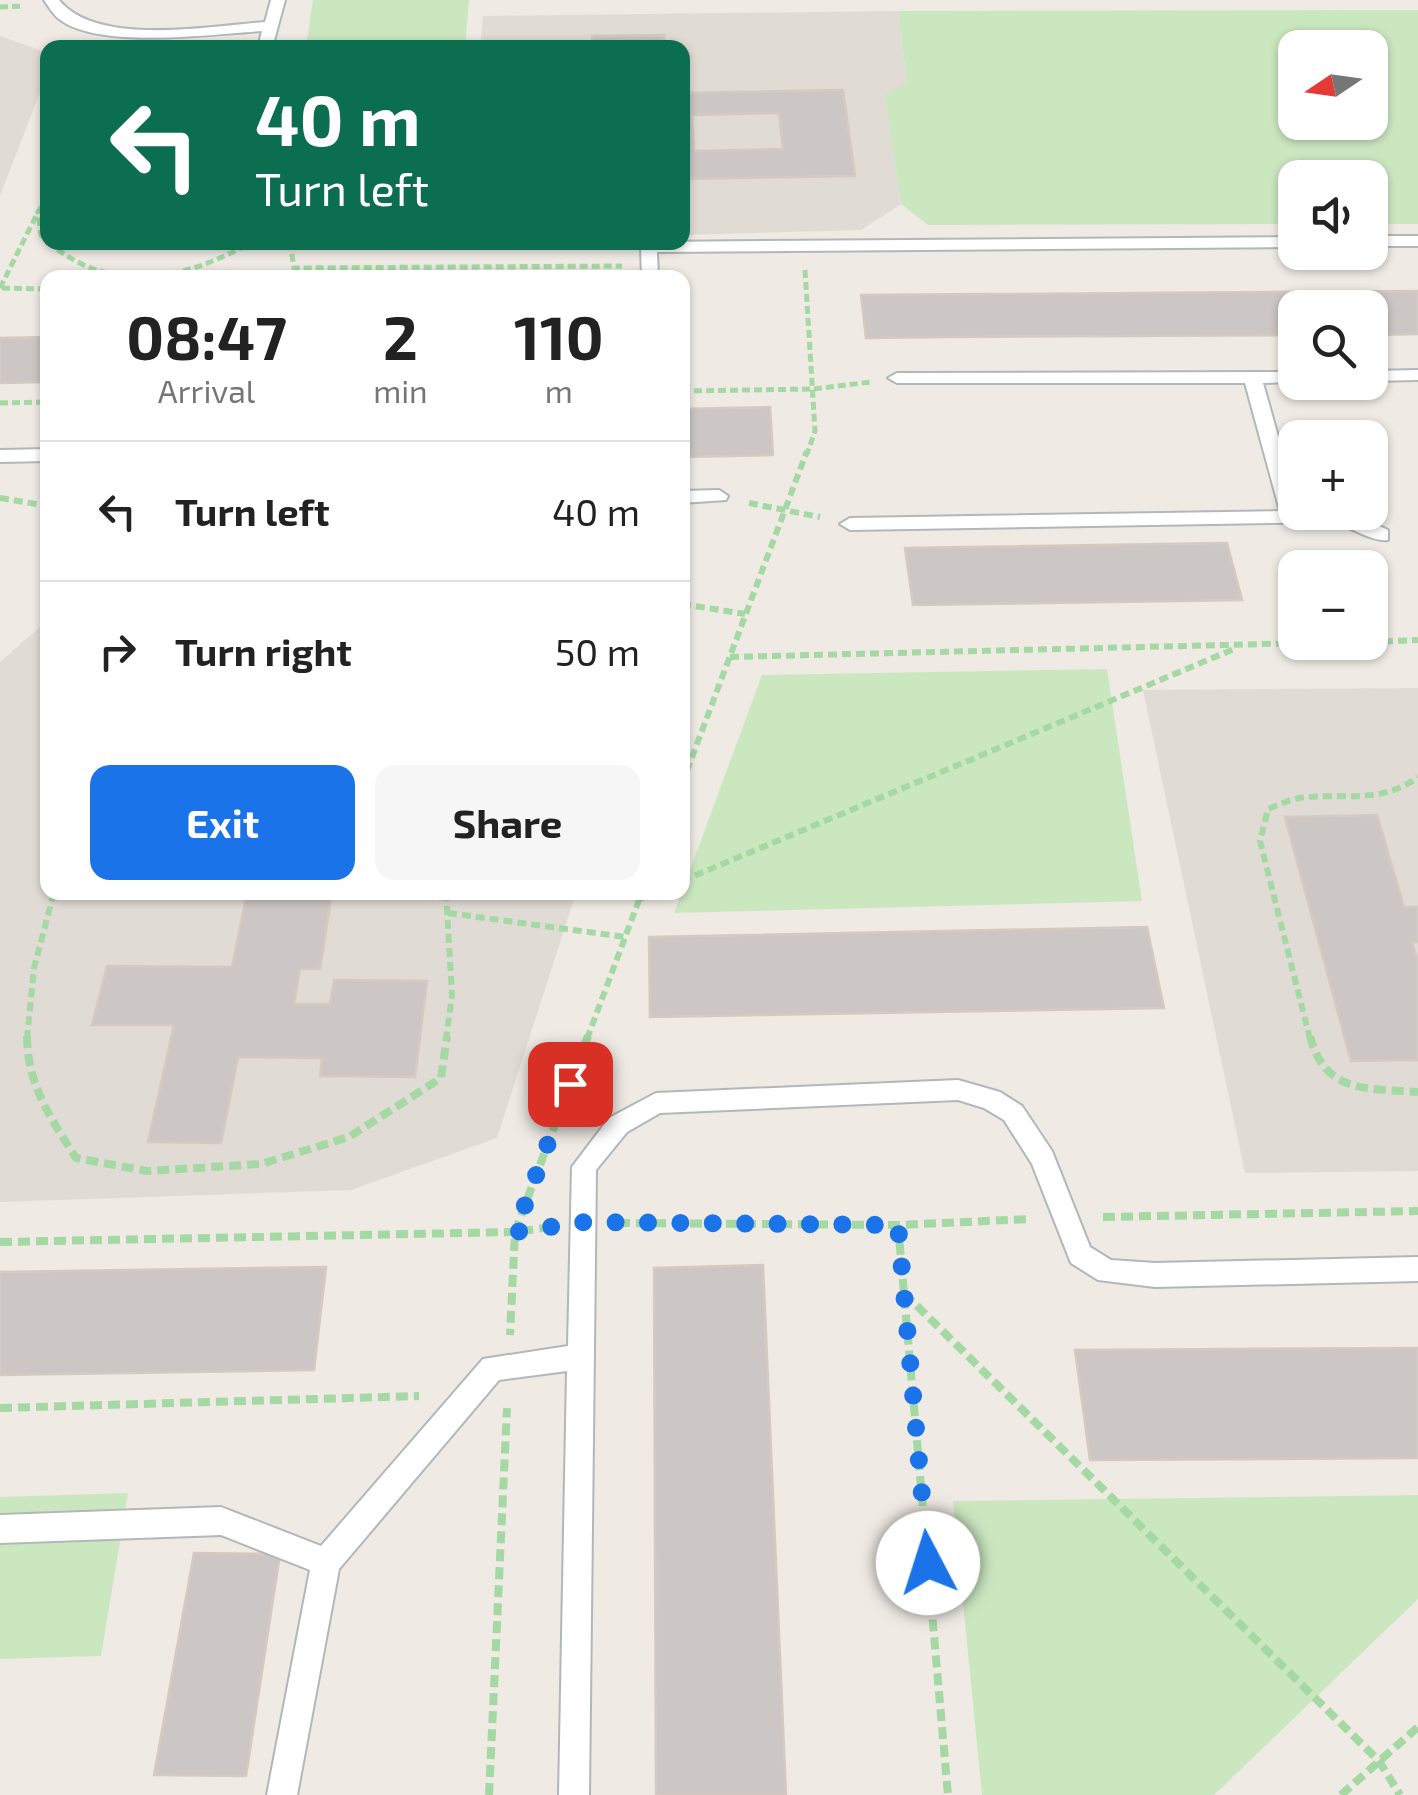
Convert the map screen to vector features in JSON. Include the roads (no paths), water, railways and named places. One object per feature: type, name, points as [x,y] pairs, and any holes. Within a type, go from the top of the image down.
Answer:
[{"type":"lane","points":[[51,0],[66,20],[105,32],[271,26]]},
{"type":"lane","points":[[268,40],[278,0]]},
{"type":"lane","points":[[165,40],[168,30]]},
{"type":"lane","points":[[1388,241],[1418,241]]},
{"type":"lane","points":[[690,246],[1278,242]]},
{"type":"lane","points":[[1388,376],[1418,376]]},
{"type":"lane","points":[[897,378],[1278,377]]},
{"type":"lane","points":[[1253,378],[1278,469]]},
{"type":"lane","points":[[0,456],[40,455]]},
{"type":"lane","points":[[690,498],[718,496]]},
{"type":"lane","points":[[850,524],[1278,517]]},
{"type":"lane","points":[[1375,530],[1381,534]]},
{"type":"lane","points":[[574,1795],[584,1167],[618,1125],[656,1103],[958,1090],[991,1099],[1013,1112],[1043,1158],[1080,1255],[1107,1272],[1155,1275],[1418,1269]]},
{"type":"lane","points":[[282,1795],[326,1562],[492,1368],[582,1357]]},
{"type":"lane","points":[[0,1529],[221,1522],[326,1562]]}]
